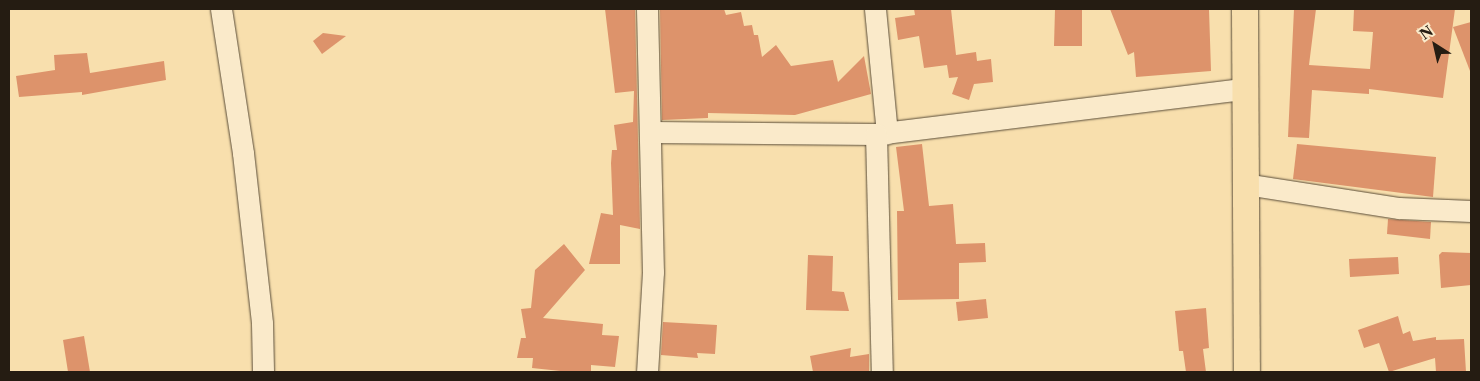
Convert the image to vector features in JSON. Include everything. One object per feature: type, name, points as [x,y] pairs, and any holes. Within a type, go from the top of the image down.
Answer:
[{"type":"main road","points":[[1245,9],[1247,372]]},
{"type":"street","points":[[221,9],[244,163],[262,323],[263,372]]},
{"type":"street","points":[[647,9],[653,272],[647,372]]},
{"type":"street","points":[[875,9],[882,133],[882,372]]},
{"type":"street","points":[[651,132],[882,133],[1244,89]]},
{"type":"street","points":[[1246,184],[1399,208],[1471,211]]},
{"type":"building","points":[[605,9],[635,9],[640,229],[620,225],[620,264],[589,264],[601,213],[613,215],[611,163],[612,150],[617,150],[614,125],[633,122],[634,91],[615,93]]},
{"type":"building","points":[[660,9],[724,9],[726,15],[741,12],[744,26],[752,25],[754,35],[758,35],[762,57],[776,45],[791,66],[833,60],[838,82],[864,56],[871,94],[795,115],[708,113],[708,118],[662,120]]},
{"type":"building","points":[[914,9],[951,9],[956,55],[976,52],[977,61],[991,59],[993,82],[974,84],[969,100],[952,94],[958,77],[949,78],[947,65],[924,68],[919,36],[898,40],[895,18],[915,15]]},
{"type":"building","points":[[1055,9],[1082,9],[1082,46],[1054,46]]},
{"type":"building","points":[[1110,9],[1209,9],[1211,71],[1136,77],[1134,52],[1128,55]]},
{"type":"building","points":[[1294,9],[1316,9],[1309,65],[1370,69],[1373,32],[1353,31],[1354,9],[1455,9],[1443,98],[1369,89],[1369,94],[1312,90],[1309,138],[1288,137]]},
{"type":"building","points":[[1471,22],[1471,71],[1470,71],[1453,27]]},
{"type":"building","points":[[323,33],[346,36],[322,54],[313,41]]},
{"type":"building","points":[[87,53],[90,73],[164,61],[166,80],[82,95],[82,92],[19,97],[16,76],[55,70],[54,55]]},
{"type":"building","points":[[922,144],[929,206],[953,204],[956,244],[985,243],[986,262],[959,263],[959,299],[898,300],[897,211],[904,211],[896,147]]},
{"type":"building","points":[[1297,144],[1436,157],[1433,197],[1293,179]]},
{"type":"building","points":[[1388,219],[1431,222],[1430,239],[1387,234]]},
{"type":"building","points":[[564,244],[585,270],[543,318],[603,324],[602,335],[619,336],[615,367],[591,365],[591,372],[570,372],[532,368],[533,358],[517,358],[521,338],[526,338],[521,309],[531,308],[535,270]]},
{"type":"building","points":[[1442,252],[1471,253],[1471,285],[1441,288],[1439,255]]},
{"type":"building","points":[[808,255],[833,256],[832,291],[844,292],[849,311],[806,310]]},
{"type":"building","points":[[1398,257],[1399,274],[1350,277],[1349,259]]},
{"type":"building","points":[[986,299],[988,318],[958,321],[956,302]]},
{"type":"building","points":[[1206,308],[1209,348],[1203,349],[1206,372],[1186,372],[1183,351],[1179,351],[1175,311]]},
{"type":"building","points":[[1398,316],[1403,334],[1410,331],[1413,341],[1436,337],[1436,340],[1464,339],[1466,372],[1436,372],[1435,358],[1389,372],[1379,343],[1364,348],[1358,330]]},
{"type":"building","points":[[663,322],[717,325],[715,354],[697,353],[698,358],[661,355]]},
{"type":"building","points":[[84,336],[90,372],[68,372],[63,340]]},
{"type":"building","points":[[851,348],[850,357],[869,354],[869,371],[813,372],[810,356]]}]
